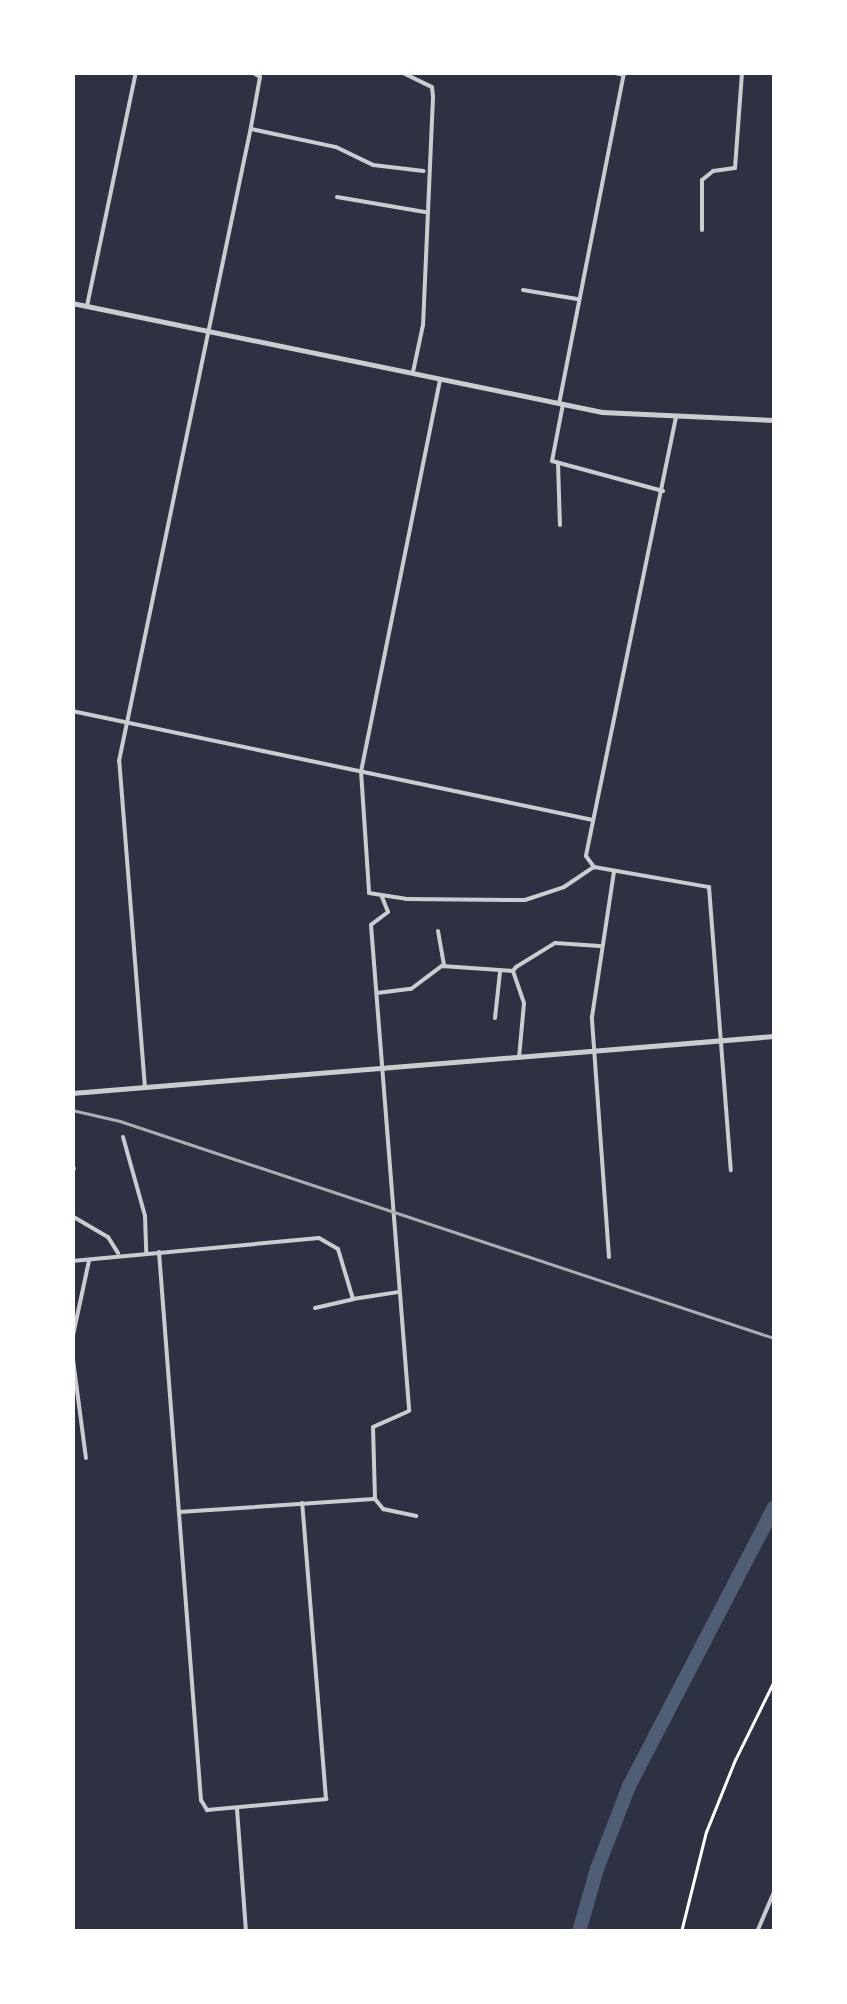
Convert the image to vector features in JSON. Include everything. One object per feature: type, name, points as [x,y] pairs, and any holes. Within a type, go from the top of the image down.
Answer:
[{"type":"street","points":[[87,306],[136,72]]},
{"type":"street","points":[[144,1088],[120,761],[260,78],[252,72]]},
{"type":"street","points":[[401,72],[432,87],[423,326],[412,373]]},
{"type":"street","points":[[610,72],[624,74],[551,459],[663,490]]},
{"type":"street","points":[[702,230],[702,180],[714,171],[735,168],[742,72]]},
{"type":"street","points":[[250,129],[336,147],[373,165],[426,171]]},
{"type":"street","points":[[336,197],[426,212]]},
{"type":"street","points":[[523,290],[579,299]]},
{"type":"street","points":[[72,303],[626,416],[774,420]]},
{"type":"street","points":[[440,380],[360,771],[369,893],[526,900],[564,887],[594,868],[709,887],[731,1170]]},
{"type":"street","points":[[594,868],[586,856],[592,820],[676,417]]},
{"type":"street","points":[[558,463],[560,525]]},
{"type":"street","points":[[72,711],[592,820]]},
{"type":"street","points":[[610,1257],[592,1009],[614,872]]},
{"type":"street","points":[[382,896],[388,912],[371,925],[409,1410],[373,1427],[375,1499],[382,1509],[416,1516]]},
{"type":"street","points":[[438,932],[444,966]]},
{"type":"street","points":[[376,993],[411,989],[444,966],[513,971],[555,944],[601,946]]},
{"type":"street","points":[[513,971],[524,1003],[520,1058]]},
{"type":"street","points":[[495,1018],[500,972]]},
{"type":"street","points":[[72,1093],[774,1036]]},
{"type":"street","points":[[123,1137],[144,1212],[146,1252]]},
{"type":"street","points":[[72,1216],[108,1237],[118,1254]]},
{"type":"street","points":[[72,1261],[118,1254],[326,1239],[343,1258],[353,1300]]},
{"type":"street","points":[[158,1252],[202,1805],[212,1811],[320,1802],[326,1796],[302,1504]]},
{"type":"street","points":[[72,1340],[89,1259]]},
{"type":"street","points":[[314,1308],[399,1292]]},
{"type":"street","points":[[72,1352],[86,1458]]},
{"type":"street","points":[[180,1512],[375,1499]]},
{"type":"street","points":[[237,1809],[246,1932]]},
{"type":"street","points":[[757,1932],[774,1892]]},
{"type":"path","points":[[681,1932],[706,1832],[735,1760],[774,1681]]},
{"type":"waterway","points":[[579,1932],[597,1869],[629,1786],[774,1507]]},
{"type":"railway","points":[[72,1110],[120,1121],[774,1338]]}]
